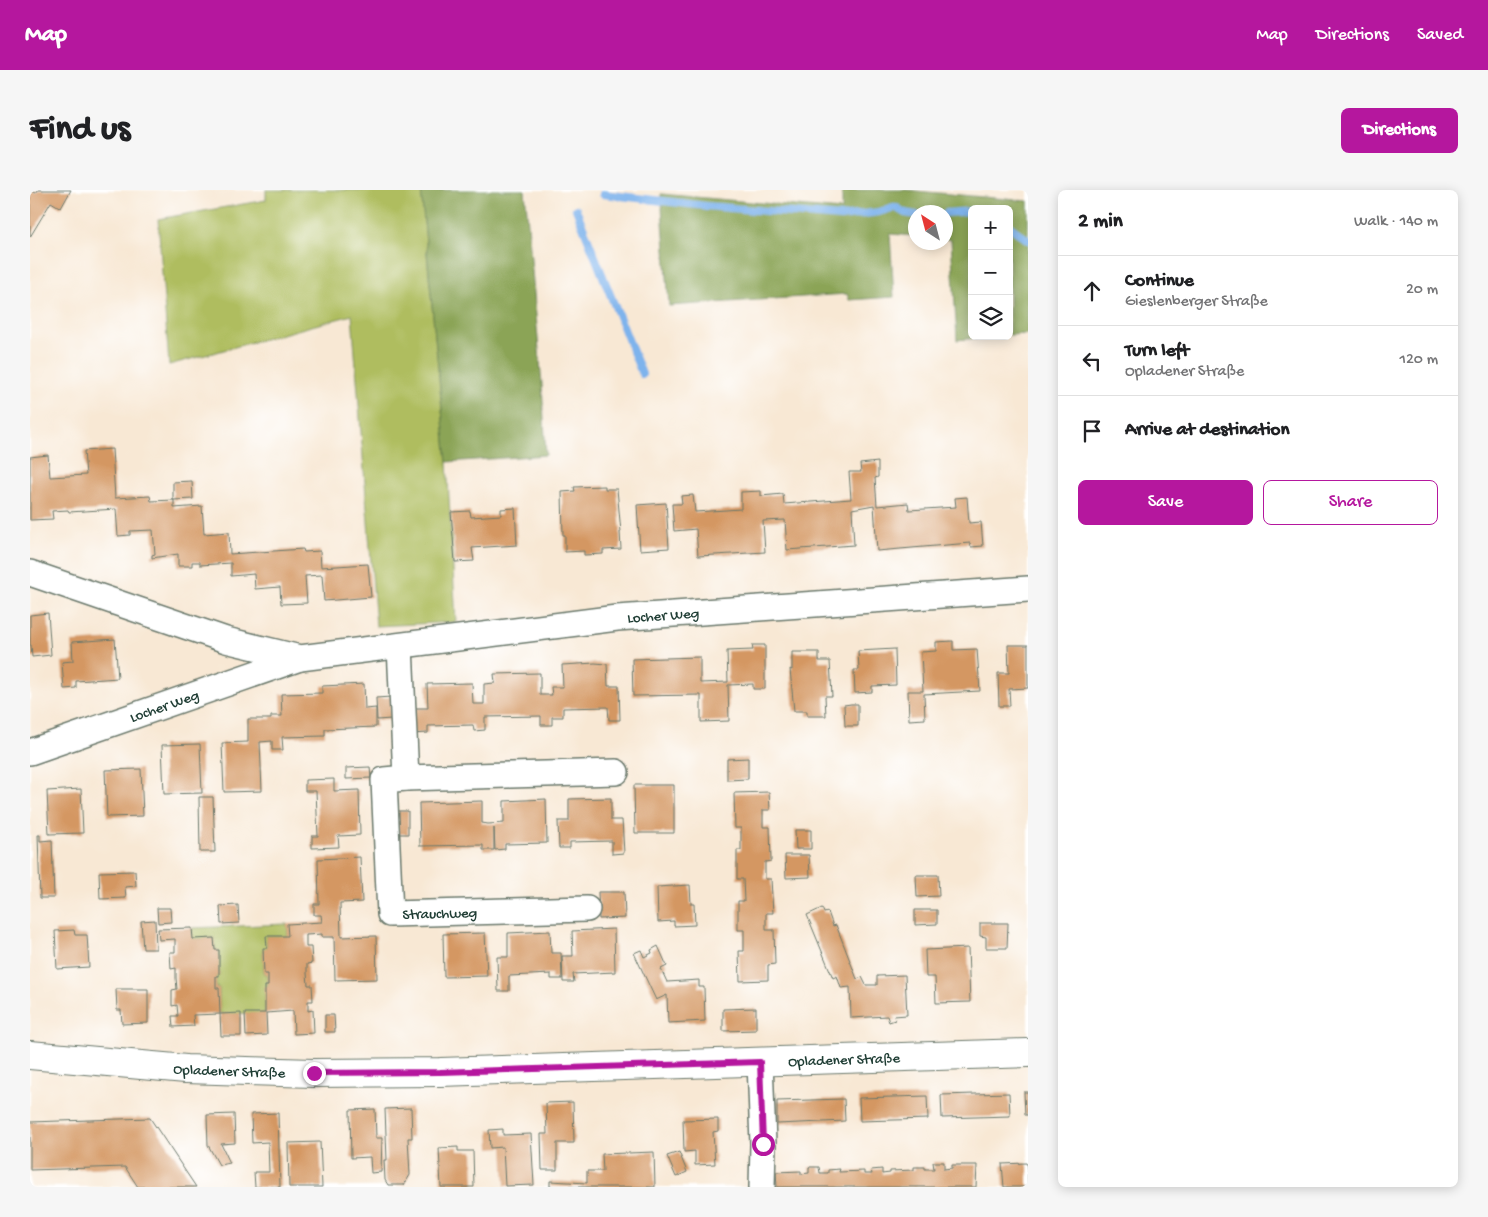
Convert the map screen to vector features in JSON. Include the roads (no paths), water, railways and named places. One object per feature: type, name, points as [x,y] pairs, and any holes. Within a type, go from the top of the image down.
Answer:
[{"type":"main road","name":"Opladener Straße","points":[[30,1055],[209,1070],[314,1073],[459,1071],[1028,1053]]},
{"type":"street","name":"Locher Weg","points":[[30,573],[226,640],[300,658]]},
{"type":"street","name":"Locher Weg","points":[[30,752],[300,658],[617,618],[1028,588]]},
{"type":"street","points":[[400,646],[406,778]]},
{"type":"street","name":"Strauchweg","points":[[587,908],[390,914],[384,780],[616,772]]},
{"type":"street","points":[[760,1062],[763,1144],[762,1187]]},
{"type":"waterway","points":[[603,194],[706,206],[841,217],[879,212],[895,207],[908,214]]},
{"type":"waterway","points":[[576,209],[642,374]]},
{"type":"waterway","points":[[953,212],[968,211]]},
{"type":"waterway","points":[[1013,229],[1028,240]]}]
